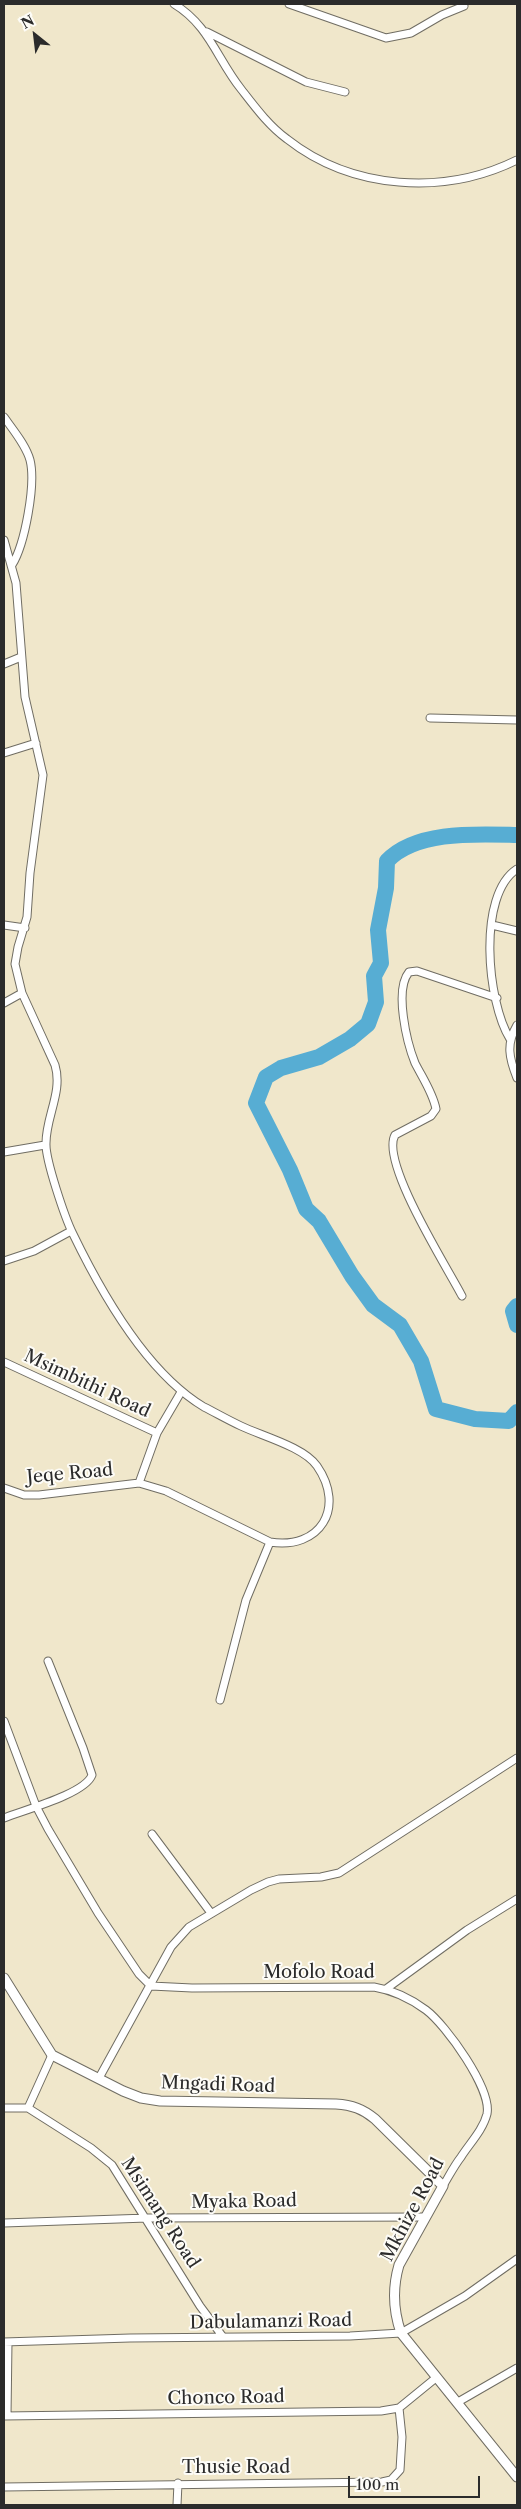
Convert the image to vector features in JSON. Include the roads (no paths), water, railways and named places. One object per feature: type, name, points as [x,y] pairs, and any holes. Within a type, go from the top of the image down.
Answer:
[{"type":"street","points":[[174,4],[206,32],[301,79],[344,92]]},
{"type":"street","points":[[289,4],[380,36],[391,38],[411,34],[442,15],[464,6]]},
{"type":"street","points":[[206,32],[232,76],[274,128],[300,149],[345,171],[389,182],[423,183],[473,176],[499,169],[517,160]]},
{"type":"street","points":[[4,417],[24,448],[32,470],[23,543],[12,566]]},
{"type":"street","points":[[4,540],[16,583],[20,657],[25,696],[42,764],[43,788],[25,928],[18,947],[15,964],[22,993],[55,1065],[58,1077],[46,1145],[71,1231],[119,1316],[157,1367],[180,1392],[240,1426],[291,1448],[316,1465],[328,1491],[329,1505],[324,1524],[310,1537],[298,1541],[270,1542],[166,1491],[139,1483],[157,1433],[180,1392]]},
{"type":"street","points":[[4,664],[20,657]]},
{"type":"street","points":[[430,718],[517,720]]},
{"type":"street","points":[[4,753],[36,743]]},
{"type":"street","points":[[510,1039],[500,1021],[490,962],[492,925],[500,887],[507,876],[517,869]]},
{"type":"street","points":[[4,925],[25,928]]},
{"type":"street","points":[[492,925],[517,931]]},
{"type":"street","points":[[462,1296],[428,1235],[394,1164],[392,1144],[395,1135],[431,1116],[436,1109],[412,1054],[403,1012],[403,987],[406,974],[414,971],[496,998]]},
{"type":"street","points":[[4,1003],[22,993]]},
{"type":"street","points":[[517,1025],[510,1039],[510,1060],[517,1078]]},
{"type":"street","points":[[4,1152],[46,1145]]},
{"type":"street","points":[[4,1261],[34,1251],[71,1231]]},
{"type":"street","name":"Msimbithi Road","points":[[4,1362],[157,1433]]},
{"type":"street","name":"Jeqe Road","points":[[4,1488],[39,1496],[139,1483]]},
{"type":"street","points":[[220,1700],[246,1600],[270,1542]]},
{"type":"street","points":[[4,1818],[82,1788],[87,1784],[92,1775],[48,1661]]},
{"type":"street","points":[[4,1720],[36,1806],[98,1913],[138,1974],[151,1986]]},
{"type":"street","points":[[99,2078],[177,1938],[188,1926],[251,1890],[274,1880],[321,1877],[339,1873],[517,1758]]},
{"type":"street","points":[[152,1834],[212,1913]]},
{"type":"street","points":[[386,1990],[466,1930],[517,1899]]},
{"type":"street","points":[[4,1978],[52,2055],[28,2108],[4,2108]]},
{"type":"street","name":"Mofolo Road","points":[[151,1986],[175,1988],[334,1987],[386,1990],[426,2010],[440,2024],[466,2061],[483,2090],[488,2106]]},
{"type":"street","name":"Mngadi Road","points":[[52,2055],[142,2098],[350,2105],[366,2112],[375,2119],[443,2186]]},
{"type":"street","name":"Mkhize Road","points":[[488,2106],[480,2130],[443,2186],[400,2265],[396,2277],[395,2310],[401,2333],[517,2477]]},
{"type":"street","name":"Msimang Road","points":[[28,2108],[91,2148],[112,2165],[147,2218],[200,2306],[223,2337]]},
{"type":"street","name":"Myaka Road","points":[[4,2223],[147,2218],[425,2218]]},
{"type":"street","name":"Dabulamanzi Road","points":[[6,2342],[350,2336],[401,2333],[464,2296],[517,2259]]},
{"type":"street","points":[[6,2342],[6,2416]]},
{"type":"street","points":[[458,2402],[517,2368]]},
{"type":"street","points":[[400,2408],[437,2377]]},
{"type":"street","name":"Chonco Road","points":[[6,2416],[364,2412],[400,2408]]},
{"type":"street","name":"Thusie Road","points":[[4,2487],[178,2483],[362,2484],[391,2480],[400,2470],[402,2462],[400,2408]]},
{"type":"street","points":[[177,2505],[178,2483]]},
{"type":"waterway","points":[[517,835],[484,834],[431,839],[399,851],[387,861],[386,888],[378,930],[381,963],[374,976],[376,1002],[368,1024],[350,1039],[319,1057],[281,1068],[266,1077],[256,1103],[290,1170],[306,1209],[319,1221],[352,1276],[373,1305],[400,1325],[421,1361],[436,1409],[475,1419],[509,1421],[517,1412]]},
{"type":"waterway","points":[[517,1306],[513,1311],[517,1325]]}]
